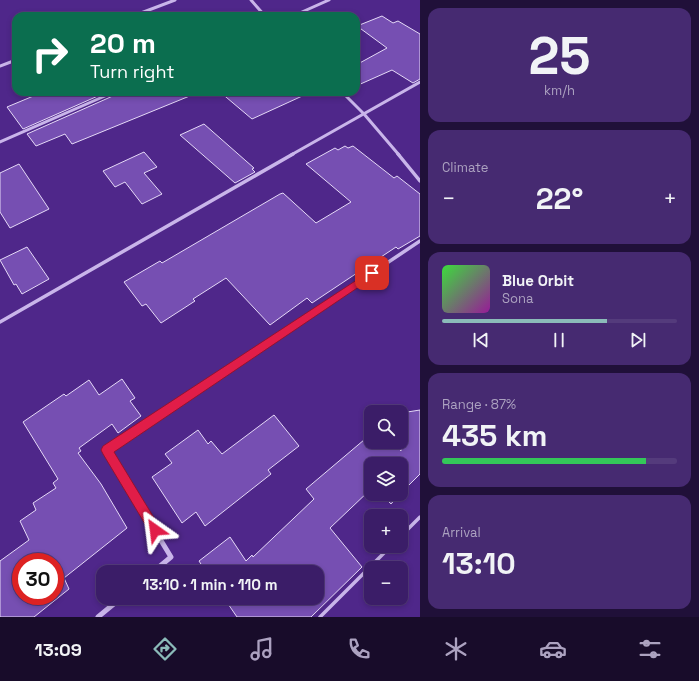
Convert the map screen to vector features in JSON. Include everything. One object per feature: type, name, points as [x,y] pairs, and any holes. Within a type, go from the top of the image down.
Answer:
[{"type":"street","points":[[144,12],[176,0]]},
{"type":"street","points":[[251,0],[262,12]]},
{"type":"street","points":[[302,12],[329,0]]},
{"type":"street","points":[[0,66],[12,62]]},
{"type":"street","points":[[0,322],[420,82]]},
{"type":"street","points":[[0,142],[105,96]]},
{"type":"street","points":[[346,96],[364,114],[420,181]]},
{"type":"street","points":[[161,565],[171,557],[106,450],[420,241]]},
{"type":"street","points":[[98,617],[113,605]]},
{"type":"lane","points":[[408,529],[420,517]]},
{"type":"lane","points":[[320,617],[384,553]]},
{"type":"building","points":[[382,16],[393,23],[398,21],[420,34],[420,79],[413,83],[392,70],[360,84],[360,63],[387,48],[360,28],[360,25]]},
{"type":"building","points":[[33,96],[98,96],[23,129],[7,107]]},
{"type":"building","points":[[113,96],[190,96],[72,144],[65,134],[36,146],[27,134]]},
{"type":"building","points":[[225,96],[302,96],[252,119]]},
{"type":"building","points":[[204,124],[254,168],[252,169],[255,172],[235,183],[180,135]]},
{"type":"building","points":[[345,146],[348,148],[353,146],[394,178],[397,176],[420,194],[420,236],[398,249],[396,247],[312,303],[307,298],[270,325],[226,278],[193,299],[195,301],[161,323],[146,304],[142,306],[124,282],[160,261],[162,263],[280,194],[283,193],[316,223],[351,202],[306,164],[335,148],[338,150]]},
{"type":"building","points":[[144,152],[157,167],[144,173],[162,194],[142,204],[125,182],[115,187],[103,171]]},
{"type":"building","points":[[19,164],[49,209],[10,228],[0,212],[0,173]]},
{"type":"building","points":[[27,247],[49,279],[22,294],[16,284],[14,285],[0,260]]},
{"type":"building","points":[[122,379],[135,398],[130,401],[141,416],[118,433],[112,424],[79,448],[81,451],[78,453],[101,484],[127,528],[64,578],[64,553],[12,553],[12,605],[49,605],[34,617],[0,617],[0,561],[29,540],[20,521],[36,510],[33,503],[56,488],[53,483],[58,479],[23,422],[64,394],[66,396],[89,380],[99,395]]},
{"type":"building","points":[[420,410],[420,474],[408,486],[408,457],[364,457],[364,496],[330,528],[362,567],[324,604],[324,565],[202,565],[199,561],[230,537],[246,561],[252,555],[253,557],[314,499],[306,489],[364,440],[364,449],[399,449],[401,451],[401,449],[408,449],[408,412]]},
{"type":"building","points":[[274,415],[299,446],[268,470],[271,474],[205,526],[196,512],[182,523],[152,477],[172,463],[165,454],[198,430],[208,444],[211,441],[222,454]]},
{"type":"building","points":[[64,578],[69,589],[64,593]]},
{"type":"building","points":[[229,605],[323,605],[311,617],[237,617]]},
{"type":"route","points":[[155,530],[106,450],[372,273]]}]
